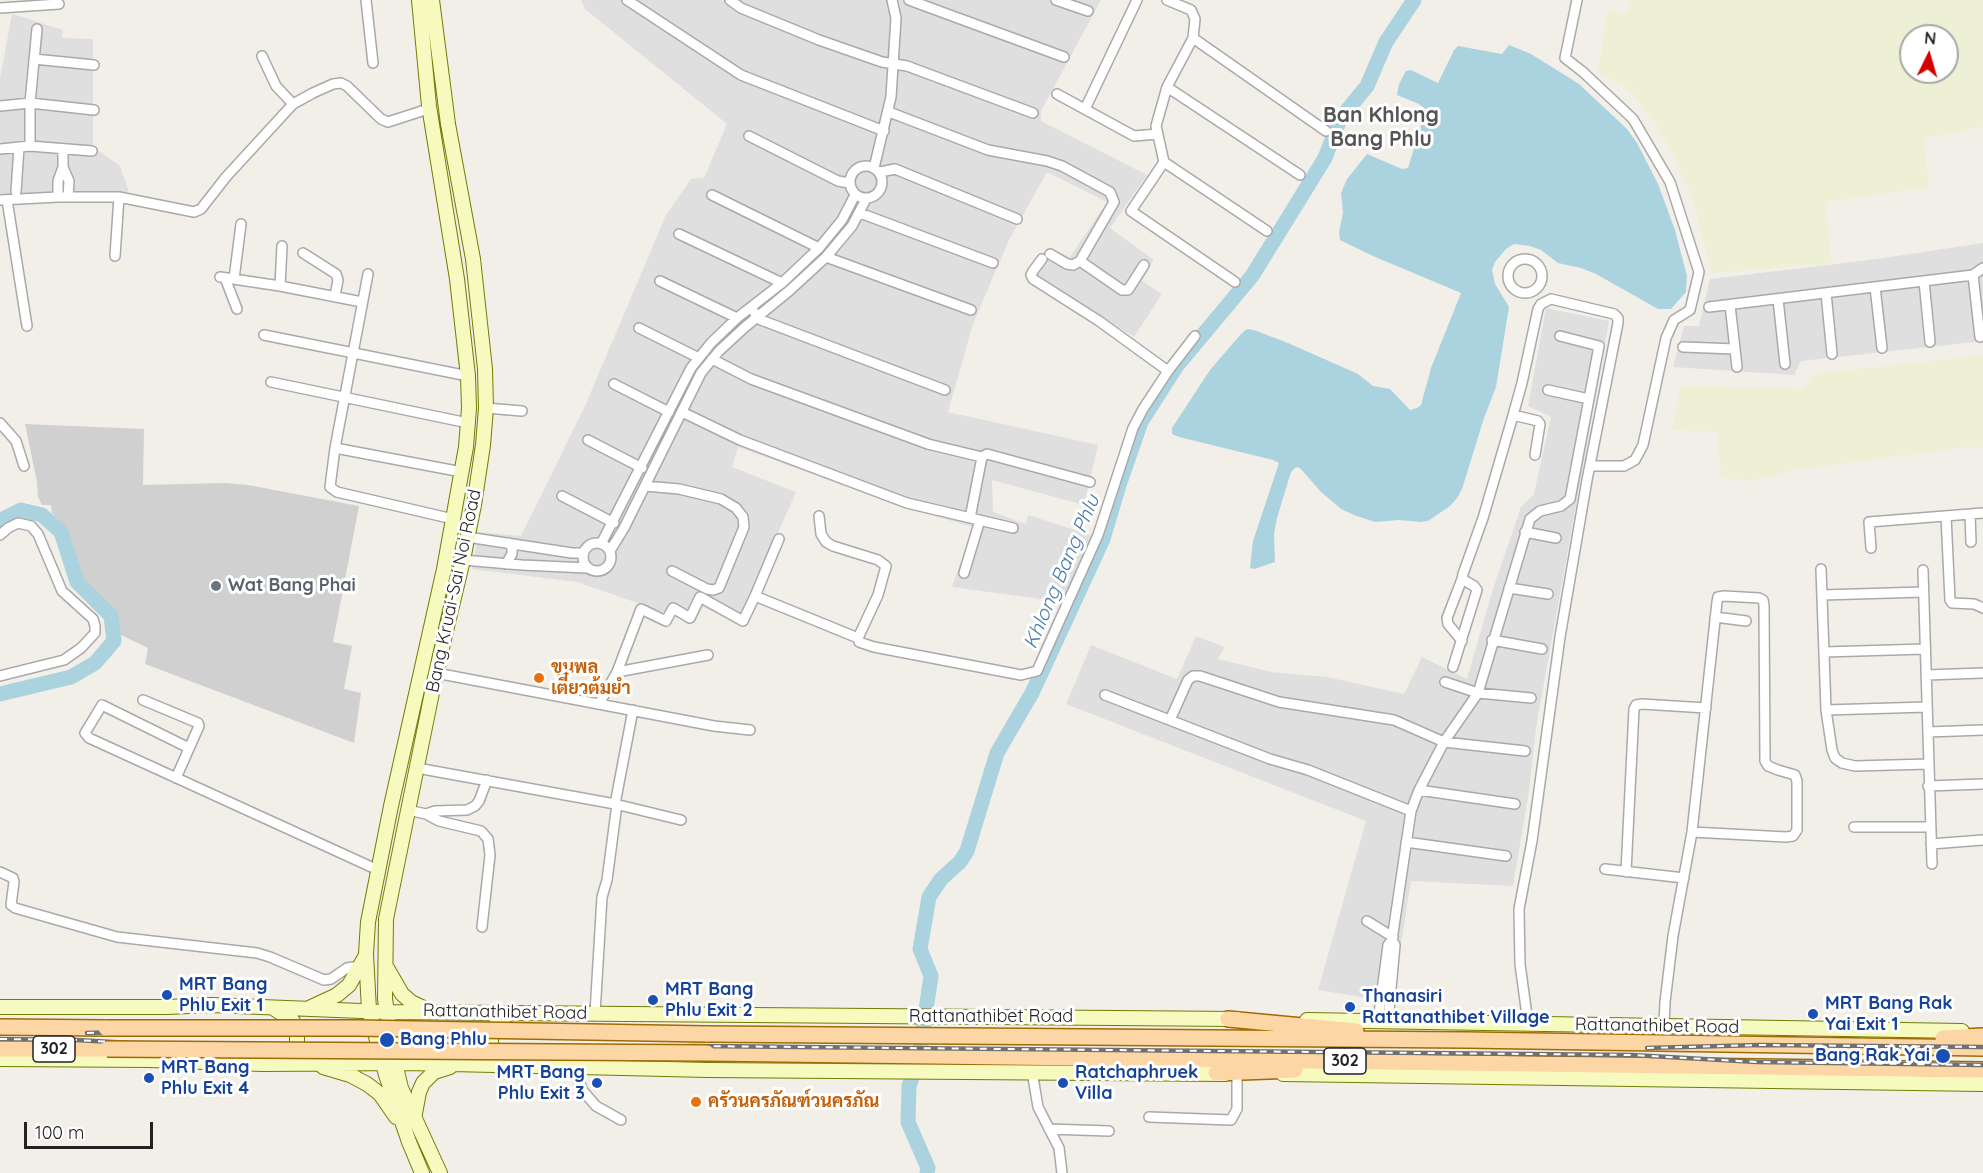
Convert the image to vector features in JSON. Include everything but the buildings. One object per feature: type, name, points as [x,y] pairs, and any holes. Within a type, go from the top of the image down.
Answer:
[{"type":"main road","name":"Bang Kruai-Sai Noi Road","points":[[418,0],[429,106],[457,279],[468,376],[468,423],[462,472],[444,569],[368,922],[365,965],[369,1010],[389,1063],[440,1173]]},
{"type":"main road","name":"Bang Kruai-Sai Noi Road","points":[[422,1173],[409,1142],[389,1063],[385,969],[386,919],[436,673],[463,560],[483,445],[486,408],[485,369],[472,259],[448,124],[432,0]]},
{"type":"main road","points":[[309,1008],[338,995],[365,965],[385,969],[402,994],[411,1002],[433,1011]]},
{"type":"main road","points":[[0,1000],[60,1000],[68,1006]]},
{"type":"main road","name":"Rattanathibet Road","points":[[0,1007],[268,1006],[386,1012],[1228,1019],[1983,1031]]},
{"type":"main road","points":[[268,1006],[292,1020],[297,1028],[298,1041],[291,1056],[283,1062],[273,1064]]},
{"type":"main road","points":[[519,1065],[503,1061],[496,1056],[490,1039],[495,1024],[502,1017],[524,1012]]},
{"type":"main road","points":[[1228,1019],[1466,1040]]},
{"type":"main road","name":"Rattanathibet Road","points":[[0,1027],[357,1028],[1983,1048]]},
{"type":"main road","points":[[1841,1046],[1983,1036]]},
{"type":"main road","name":"302","points":[[0,1049],[707,1053],[1983,1070]]},
{"type":"main road","name":"302","points":[[0,1059],[273,1064],[302,1062],[895,1071],[1983,1082]]},
{"type":"main road","points":[[0,1066],[61,1067],[66,1059]]},
{"type":"main road","points":[[302,1062],[350,1075],[368,1084],[391,1107],[409,1142]]},
{"type":"main road","points":[[1215,1073],[1465,1063]]},
{"type":"main road","points":[[414,1119],[418,1092],[434,1072],[448,1067],[485,1064]]},
{"type":"main road","points":[[1841,1068],[1983,1082]]},
{"type":"street","points":[[366,0],[373,63]]},
{"type":"street","points":[[627,0],[741,75],[884,131]]},
{"type":"street","points":[[730,0],[741,8],[819,40],[882,63],[907,66],[1033,113]]},
{"type":"street","points":[[892,0],[896,18],[894,65],[889,112],[877,170],[883,183],[882,189],[873,198],[866,199],[855,195],[849,183],[851,176],[860,167],[877,170],[895,169],[1017,219]]},
{"type":"street","points":[[909,0],[1064,57]]},
{"type":"street","points":[[1056,0],[1088,11]]},
{"type":"street","points":[[1085,109],[1137,0]]},
{"type":"street","points":[[1167,0],[1191,10],[1195,19],[1193,38],[1167,87],[1156,126],[1164,162],[1267,231]]},
{"type":"street","points":[[1576,0],[1565,58],[1633,119],[1670,182],[1699,273],[1690,310],[1674,320],[1666,338],[1643,445],[1635,460],[1624,466],[1590,466]]},
{"type":"street","points":[[0,8],[59,4]]},
{"type":"street","points":[[30,146],[30,103],[37,29]]},
{"type":"street","points":[[1193,38],[1326,130]]},
{"type":"street","points":[[262,56],[276,86],[293,104]]},
{"type":"street","points":[[34,59],[93,65]]},
{"type":"street","points":[[27,326],[4,200],[119,197],[194,212],[201,208],[226,177],[293,104],[333,84],[341,83],[347,86],[381,119],[388,122],[425,110],[429,106]]},
{"type":"street","points":[[1167,87],[1300,175]]},
{"type":"street","points":[[1057,94],[1134,136],[1158,134]]},
{"type":"street","points":[[0,106],[30,103],[94,110]]},
{"type":"street","points":[[889,112],[988,150],[1054,164],[1110,192],[1114,202],[1080,261],[1073,265],[1046,257],[1031,275],[1033,279],[1099,321],[1167,371]]},
{"type":"street","points":[[749,136],[838,181],[849,183]]},
{"type":"street","points":[[0,149],[30,146],[92,151]]},
{"type":"street","points":[[16,192],[19,147]]},
{"type":"street","points":[[58,197],[58,181],[63,167],[63,149]]},
{"type":"street","points":[[1164,162],[1131,211],[1235,282]]},
{"type":"street","points":[[63,167],[69,181],[68,197]]},
{"type":"street","points":[[712,195],[819,248]]},
{"type":"street","points":[[601,544],[614,523],[691,368],[711,343],[737,318],[782,283],[819,248],[843,220],[855,195]]},
{"type":"street","points":[[116,256],[119,197]]},
{"type":"street","points":[[463,560],[603,570],[610,562],[610,551],[701,374],[712,359],[757,316],[826,257],[852,226],[866,199]]},
{"type":"street","points":[[860,213],[993,263]]},
{"type":"street","points":[[237,309],[226,278],[240,224]]},
{"type":"street","points":[[679,234],[782,283]]},
{"type":"street","points":[[280,286],[282,246]]},
{"type":"street","points":[[303,253],[336,274],[338,280],[335,296]]},
{"type":"street","points":[[826,257],[971,310]]},
{"type":"street","points":[[1080,261],[1122,290],[1128,290],[1144,266]]},
{"type":"street","points":[[1709,308],[1972,275],[1983,268]]},
{"type":"street","points":[[368,274],[335,448],[330,487],[332,490],[453,519]]},
{"type":"street","points":[[1972,275],[1980,337]]},
{"type":"street","points":[[226,278],[362,302]]},
{"type":"street","points":[[660,281],[737,318]]},
{"type":"street","points":[[1924,281],[1930,342]]},
{"type":"street","points":[[1875,287],[1882,348]]},
{"type":"street","points":[[1536,288],[1546,300]]},
{"type":"street","points":[[1826,293],[1832,354]]},
{"type":"street","points":[[1462,640],[1448,624],[1447,618],[1483,518],[1513,415],[1538,309],[1546,300],[1551,299],[1614,314],[1618,318],[1560,637],[1532,841],[1519,909],[1520,964],[1528,1023]]},
{"type":"street","points":[[1778,299],[1785,364]]},
{"type":"street","points":[[1730,305],[1737,367]]},
{"type":"street","points":[[750,309],[761,320],[945,390]]},
{"type":"street","points":[[639,328],[699,358]]},
{"type":"street","points":[[264,335],[468,376]]},
{"type":"street","points":[[755,596],[858,638],[862,644],[1021,675],[1038,671],[1098,535],[1133,428],[1167,371],[1195,336]]},
{"type":"street","points":[[1383,1021],[1388,945],[1393,939],[1411,811],[1419,790],[1444,742],[1478,693],[1526,532],[1535,513],[1561,506],[1570,499],[1599,346],[1560,336]]},
{"type":"street","points":[[1683,347],[1734,349]]},
{"type":"street","points":[[712,359],[751,379],[928,444],[982,457],[987,454],[994,455],[1090,482]]},
{"type":"street","points":[[271,382],[345,399],[424,412],[468,423]]},
{"type":"street","points":[[614,384],[669,412]]},
{"type":"street","points":[[1548,390],[1589,399]]},
{"type":"street","points":[[486,408],[522,411]]},
{"type":"street","points":[[682,412],[740,440],[907,503],[1013,528]]},
{"type":"street","points":[[1513,415],[1538,421],[1540,424],[1535,455]]},
{"type":"street","points":[[0,423],[16,441],[24,466]]},
{"type":"street","points":[[588,440],[642,468]]},
{"type":"street","points":[[335,448],[462,472]]},
{"type":"street","points":[[964,573],[975,519],[982,457]]},
{"type":"street","points":[[645,486],[679,489],[721,499],[736,508],[743,517],[744,527],[719,588],[707,589],[672,571]]},
{"type":"street","points":[[562,496],[614,523]]},
{"type":"street","points":[[1871,548],[1869,522],[1983,513]]},
{"type":"street","points":[[1970,514],[1971,542]]},
{"type":"street","points":[[819,516],[821,534],[826,542],[878,560],[886,566],[878,595],[858,638]]},
{"type":"street","points":[[1947,516],[1950,600],[1952,603],[1974,604],[1983,608]]},
{"type":"street","points":[[0,535],[18,523],[31,526],[38,534],[62,591],[93,619],[95,626],[94,633],[81,648],[64,660],[0,676]]},
{"type":"street","points":[[1526,532],[1556,538]]},
{"type":"street","points":[[467,537],[583,553]]},
{"type":"street","points":[[599,704],[617,672],[641,609],[666,621],[673,608],[690,618],[700,597],[743,621],[778,539]]},
{"type":"street","points":[[506,564],[512,554],[509,543]]},
{"type":"street","points":[[587,568],[584,564],[583,553],[590,545],[601,544],[610,551]]},
{"type":"street","points":[[1821,569],[1826,710],[1835,758],[1842,763],[1855,766],[1928,764]]},
{"type":"street","points":[[1923,570],[1932,864]]},
{"type":"street","points":[[1453,667],[1477,590],[1462,579]]},
{"type":"street","points":[[1509,588],[1548,594]]},
{"type":"street","points":[[1822,595],[1923,592]]},
{"type":"street","points":[[1664,1026],[1672,947],[1692,832],[1718,597],[1759,598],[1763,600],[1764,605],[1765,760],[1768,765],[1778,770],[1795,775],[1797,830],[1792,836],[1786,837],[1692,832]]},
{"type":"street","points":[[1715,616],[1746,621]]},
{"type":"street","points":[[1492,640],[1542,649]]},
{"type":"street","points":[[1824,652],[1925,649]]},
{"type":"street","points":[[617,672],[708,655]]},
{"type":"street","points":[[436,673],[714,726],[750,730]]},
{"type":"street","points":[[1926,675],[1983,674]]},
{"type":"street","points":[[1170,720],[1188,680],[1193,676],[1200,676],[1279,702],[1394,720],[1444,742],[1525,751]]},
{"type":"street","points":[[1445,682],[1478,693],[1532,698]]},
{"type":"street","points":[[1106,695],[1411,811]]},
{"type":"street","points":[[143,700],[198,723],[199,726],[176,778]]},
{"type":"street","points":[[189,748],[102,705],[85,733],[89,738],[378,870]]},
{"type":"street","points":[[1626,872],[1634,709],[1636,705],[1706,708]]},
{"type":"street","points":[[1826,710],[1927,707]]},
{"type":"street","points":[[595,1013],[602,897],[607,880],[616,804],[633,710]]},
{"type":"street","points":[[1928,732],[1983,730]]},
{"type":"street","points":[[417,768],[616,804],[681,820]]},
{"type":"street","points":[[426,814],[435,811],[467,810],[475,806],[488,780]]},
{"type":"street","points":[[1928,786],[1983,784]]},
{"type":"street","points":[[1419,790],[1515,804]]},
{"type":"street","points":[[408,810],[481,831],[488,839],[490,855],[482,927]]},
{"type":"street","points":[[1854,827],[1930,827]]},
{"type":"street","points":[[1931,844],[1983,840]]},
{"type":"street","points":[[1406,842],[1506,856]]},
{"type":"street","points":[[1605,869],[1684,879]]},
{"type":"street","points":[[0,872],[13,878],[11,905],[15,908],[117,937],[257,953],[324,980],[331,980],[346,968],[365,965]]},
{"type":"street","points":[[1367,921],[1393,939]]},
{"type":"street","points":[[573,1067],[583,1091],[596,1106],[621,1120]]},
{"type":"street","points":[[1032,1071],[1038,1107],[1059,1148],[1062,1173]]},
{"type":"street","points":[[1149,1117],[1231,1120],[1237,1109],[1237,1074]]},
{"type":"street","points":[[1049,1129],[1109,1131]]},
{"type":"shaded area","points":[[581,0],[1101,0],[1041,111],[1041,121],[1147,175],[1110,228],[1154,260],[1142,281],[1162,294],[1134,337],[1036,275],[1052,249],[1070,257],[1107,202],[1047,172],[1009,240],[973,324],[948,412],[1098,445],[1084,505],[992,480],[993,512],[1026,524],[1028,515],[1091,535],[1063,602],[952,587],[973,527],[902,507],[738,447],[732,467],[796,492],[738,624],[703,607],[695,623],[577,582],[472,569],[479,532],[521,536],[585,406],[666,215],[691,179],[704,178],[727,124],[585,9]]},
{"type":"shaded area","points":[[12,14],[63,30],[62,38],[93,39],[93,147],[120,166],[129,192],[0,196],[0,79]]},
{"type":"shaded area","points":[[1983,243],[1983,341],[1801,361],[1794,375],[1673,367],[1684,326],[1699,326],[1710,279],[1877,259]]},
{"type":"shaded area","points":[[1546,308],[1609,321],[1536,728],[1529,792],[1513,886],[1411,881],[1392,1002],[1318,990],[1366,821],[1066,704],[1091,645],[1177,679],[1196,636],[1225,647],[1218,659],[1271,672],[1327,677],[1404,694],[1422,657],[1467,679],[1493,589],[1521,507],[1534,494],[1551,417],[1528,406]]},
{"type":"shaded area","name":"Wat Bang Phai","points":[[25,424],[144,429],[143,485],[224,483],[248,485],[359,506],[333,642],[352,646],[344,689],[361,693],[354,743],[145,664],[148,648],[119,634],[118,616],[79,574],[62,524],[52,513],[51,505],[42,505],[38,497]]},
{"type":"green space","points":[[1629,0],[1983,0],[1983,127],[1924,138],[1929,188],[1825,202],[1832,264],[1712,273],[1693,201],[1670,147],[1643,106],[1622,84],[1598,73],[1607,12],[1628,13]]},
{"type":"green space","points":[[1983,355],[1983,447],[1794,470],[1752,481],[1721,478],[1717,432],[1671,430],[1681,385],[1804,389],[1814,374]]},
{"type":"water","points":[[1509,45],[1531,54],[1579,84],[1627,129],[1637,143],[1658,184],[1675,230],[1687,276],[1686,292],[1671,309],[1658,309],[1596,274],[1558,263],[1541,250],[1514,244],[1506,249],[1495,262],[1492,270],[1495,284],[1509,307],[1496,387],[1457,498],[1450,506],[1428,521],[1375,522],[1341,509],[1320,491],[1300,468],[1296,467],[1291,472],[1277,518],[1274,534],[1275,562],[1254,569],[1250,568],[1253,541],[1279,463],[1179,437],[1172,434],[1172,428],[1210,370],[1247,329],[1288,343],[1358,374],[1373,386],[1390,389],[1410,410],[1421,405],[1431,368],[1461,293],[1340,240],[1339,232],[1343,213],[1341,193],[1347,179],[1367,154],[1402,169],[1408,168],[1426,110],[1419,104],[1397,95],[1399,84],[1406,71],[1411,70],[1438,83],[1458,46],[1502,54]]},
{"type":"waterway","name":"Khlong Bang Phlu","points":[[927,1173],[928,1168],[908,1122],[909,1086],[919,1057],[931,976],[920,949],[929,897],[941,879],[960,862],[967,851],[997,753],[1032,693],[1103,539],[1141,422],[1176,367],[1252,276],[1325,158],[1340,119],[1367,86],[1386,42],[1414,0]]},
{"type":"waterway","points":[[0,523],[21,510],[42,515],[61,532],[77,582],[111,616],[114,641],[95,663],[71,677],[0,694]]},
{"type":"railway","points":[[87,1033],[186,1030],[573,1034],[678,1038]]},
{"type":"railway","points":[[0,1039],[76,1040],[186,1046],[573,1050],[693,1046],[1632,1055],[1757,1062],[1983,1065]]},
{"type":"railway","points":[[1647,1048],[1759,1045],[1983,1047]]},
{"type":"place","name":"Wat Bang Phai","points":[[216,586]]},
{"type":"place","name":"ขุนพล เตี๋ยวต้มยำ","points":[[539,678]]},
{"type":"place","name":"MRT Bang Phlu Exit 1","points":[[167,995]]},
{"type":"place","name":"MRT Bang Phlu Exit 2","points":[[653,1000]]},
{"type":"place","name":"Thanasiri Rattanathibet Village","points":[[1350,1007]]},
{"type":"place","name":"MRT Bang Rak Yai Exit 1","points":[[1813,1014]]},
{"type":"place","name":"Bang Phlu","points":[[387,1040]]},
{"type":"place","name":"Bang Rak Yai","points":[[1943,1056]]},
{"type":"place","name":"MRT Bang Phlu Exit 4","points":[[149,1078]]},
{"type":"place","name":"MRT Bang Phlu Exit 3","points":[[597,1083]]},
{"type":"place","name":"Ratchaphruek Villa","points":[[1063,1083]]},
{"type":"place","name":"ครัวนครภัณฑ์วนครภัณ","points":[[696,1102]]},
{"type":"district","name":"Ban Khlong Bang Phlu","points":[[1381,128]]}]
